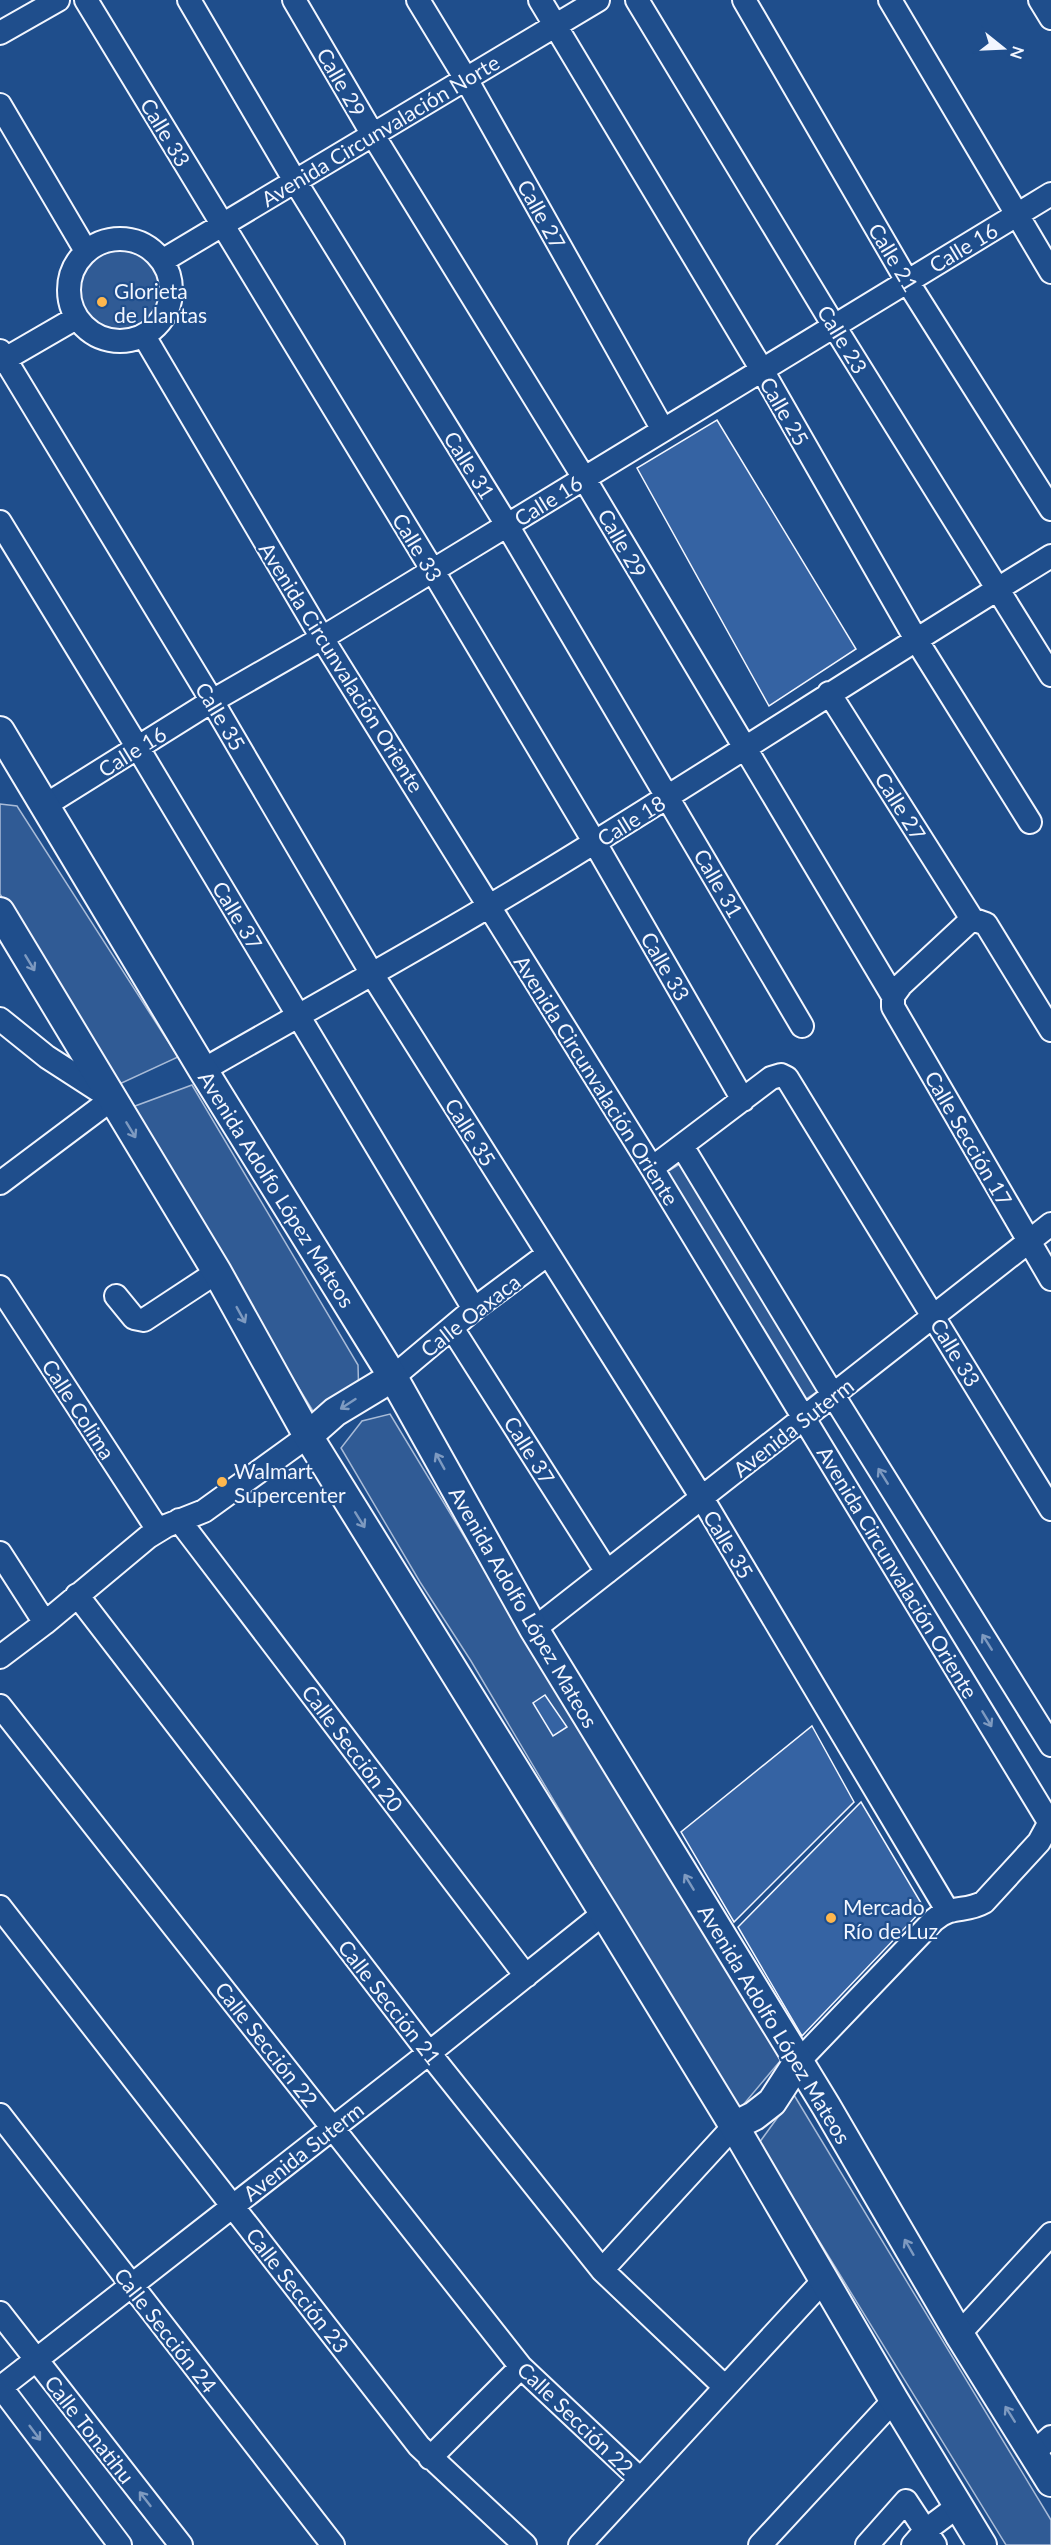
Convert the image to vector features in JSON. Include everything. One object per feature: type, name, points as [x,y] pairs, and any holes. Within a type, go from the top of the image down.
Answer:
[{"type":"main road","name":"Avenida Adolfo López Mateos","points":[[0,732],[203,1070],[393,1377],[534,1629],[798,2062],[960,2334],[1042,2445],[1051,2482]]},
{"type":"main road","points":[[0,912],[218,1272],[308,1436],[734,2126],[894,2400],[982,2545]]},
{"type":"main road","points":[[308,1436],[335,1412],[393,1377]]},
{"type":"main road","points":[[734,2126],[754,2116],[772,2102],[798,2062]]},
{"type":"street","points":[[0,33],[58,0]]},
{"type":"street","name":"Calle 33","points":[[86,0],[433,571],[595,843],[742,1100],[771,1078],[781,1076],[790,1082],[1051,1509]]},
{"type":"street","name":"Calle 31","points":[[189,0],[295,182],[507,525],[802,1026]]},
{"type":"street","name":"Calle 29","points":[[294,0],[373,135],[584,478],[893,996]]},
{"type":"street","name":"Calle 27","points":[[418,0],[466,79],[663,430]]},
{"type":"street","name":"Calle 25","points":[[540,0],[762,370],[917,641],[1030,822]]},
{"type":"street","name":"Avenida Circunvalación Norte","points":[[162,261],[598,0]]},
{"type":"street","name":"Calle 23","points":[[638,0],[834,326],[1051,675]]},
{"type":"street","name":"Calle 21","points":[[744,0],[908,281],[1051,509]]},
{"type":"street","points":[[890,0],[1051,272]]},
{"type":"street","points":[[1040,0],[1051,18]]},
{"type":"street","points":[[0,105],[86,251]]},
{"type":"street","name":"Calle 16","points":[[44,806],[212,701],[433,571],[1051,194]]},
{"type":"street","points":[[118,239],[135,241],[150,248],[162,261],[170,281],[170,303],[156,328],[144,336],[129,341],[114,342],[99,338],[76,318],[70,304],[68,290],[70,276],[76,262],[86,251],[101,242],[118,239]]},
{"type":"street","points":[[2,358],[76,318]]},
{"type":"street","name":"Avenida Circunvalación Oriente","points":[[144,336],[322,638],[652,1168],[1051,1823]]},
{"type":"street","name":"Calle 35","points":[[2,358],[212,701],[372,974],[702,1498],[947,1910]]},
{"type":"street","name":"Calle 37","points":[[0,522],[474,1309]]},
{"type":"street","name":"Calle 18","points":[[203,1070],[490,906],[595,843],[829,693],[917,641],[1051,556]]},
{"type":"street","name":"Calle 27","points":[[829,693],[972,918],[986,924],[1051,1030]]},
{"type":"street","points":[[893,996],[901,984],[972,918]]},
{"type":"street","name":"Calle Sección 17","points":[[893,996],[893,1007],[1051,1279]]},
{"type":"street","points":[[0,1019],[47,1057],[112,1099],[0,1183]]},
{"type":"street","points":[[652,1168],[742,1100]]},
{"type":"street","name":"Avenida Circunvalación Oriente","points":[[682,1146],[833,1395],[1051,1745]]},
{"type":"street","name":"Avenida Suterm","points":[[534,1629],[1051,1224]]},
{"type":"street","name":"Calle Oaxaca","points":[[393,1377],[474,1309],[548,1254]]},
{"type":"street","points":[[116,1296],[134,1318],[144,1320],[218,1272]]},
{"type":"street","name":"Calle Colima","points":[[0,1287],[158,1530]]},
{"type":"street","name":"Calle 37","points":[[452,1328],[607,1572]]},
{"type":"street","points":[[0,1657],[158,1530],[204,1511],[308,1436]]},
{"type":"street","name":"Calle Sección 20","points":[[179,1520],[526,1976]]},
{"type":"street","points":[[0,1552],[45,1623]]},
{"type":"street","name":"Calle Sección 21","points":[[77,1595],[429,2053],[602,2270],[725,2387]]},
{"type":"street","name":"Calle Sección 22","points":[[0,1706],[521,2367],[640,2479]]},
{"type":"street","points":[[798,2062],[934,1920],[947,1910],[974,1907],[984,1902],[1039,1842],[1051,1823]]},
{"type":"street","name":"Calle Sección 23","points":[[0,1907],[430,2458],[525,2545]]},
{"type":"street","name":"Avenida Suterm","points":[[0,2387],[429,2053],[604,1913]]},
{"type":"street","name":"Calle Sección 24","points":[[0,2115],[333,2545]]},
{"type":"street","points":[[602,2270],[734,2126]]},
{"type":"street","points":[[960,2334],[1051,2234]]},
{"type":"street","points":[[580,2545],[825,2280]]},
{"type":"street","name":"Calle Tonatihu","points":[[0,2313],[181,2545]]},
{"type":"street","points":[[430,2458],[521,2367]]},
{"type":"street","points":[[0,2387],[120,2545]]},
{"type":"street","points":[[760,2545],[894,2400]]},
{"type":"street","points":[[867,2545],[906,2501],[925,2540],[958,2506]]},
{"type":"shaded area","points":[[115,240],[134,244],[149,255],[160,270],[164,289],[160,308],[149,323],[134,334],[115,338],[96,334],[81,323],[70,308],[66,289],[70,270],[81,255],[96,244]]},
{"type":"shaded area","points":[[0,804],[17,806],[178,1057],[113,1087],[0,894]]},
{"type":"shaded area","points":[[192,1085],[358,1365],[359,1403],[316,1416],[127,1109]]},
{"type":"shaded area","points":[[683,1162],[821,1389],[803,1401],[665,1173]]},
{"type":"shaded area","points":[[390,1414],[781,2060],[738,2111],[471,1661],[420,1582],[341,1448],[362,1421]]},
{"type":"shaded area","points":[[794,2095],[1051,2520],[1051,2545],[1006,2545],[759,2143]]},
{"type":"building","points":[[717,420],[856,649],[769,706],[637,468]]},
{"type":"building","points":[[545,1695],[567,1727],[553,1736],[533,1703]]},
{"type":"building","points":[[812,1726],[854,1802],[734,1922],[681,1832]]},
{"type":"building","name":"Mercado Río de Luz","points":[[861,1802],[924,1908],[802,2036],[738,1927]]},
{"type":"place","name":"Glorieta de Llantas","points":[[102,302]]},
{"type":"place","name":"Walmart Supercenter","points":[[222,1482]]},
{"type":"place","name":"Mercado Río de Luz","points":[[831,1918]]}]
